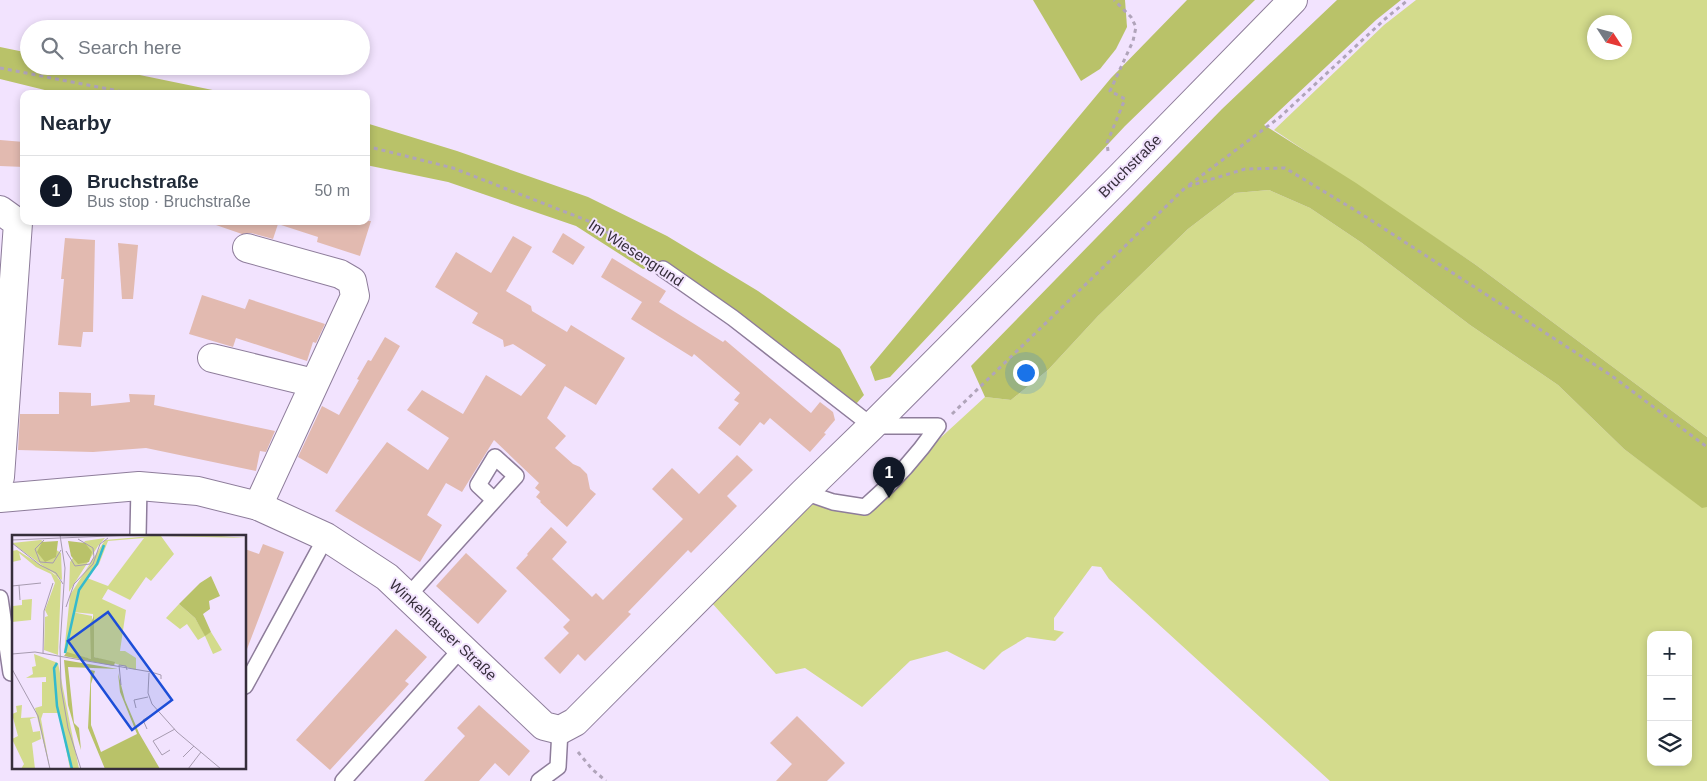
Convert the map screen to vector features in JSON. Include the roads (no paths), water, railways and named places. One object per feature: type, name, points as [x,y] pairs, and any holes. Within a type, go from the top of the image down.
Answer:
[{"type":"street","name":"Bruchstraße","points":[[560,730],[576,722],[1120,177],[1293,0]]},
{"type":"street","points":[[0,210],[18,223],[0,477]]},
{"type":"street","points":[[247,248],[340,274],[352,282],[355,296],[258,506]]},
{"type":"street","points":[[212,358],[314,383]]},
{"type":"street","name":"Winkelhauser Straße","points":[[0,498],[138,486],[198,491],[258,506],[326,537],[387,577],[544,726],[560,730]]},
{"type":"lane","name":"Im Wiesengrund","points":[[663,269],[733,318],[872,426]]},
{"type":"lane","points":[[804,492],[833,502],[865,506],[885,490],[917,456],[938,426],[872,426]]},
{"type":"lane","points":[[138,486],[138,535]]},
{"type":"lane","points":[[408,596],[494,500]]},
{"type":"lane","points":[[246,684],[326,537]]},
{"type":"lane","points":[[0,598],[11,673]]},
{"type":"lane","points":[[343,781],[462,648]]},
{"type":"lane","points":[[539,781],[558,767],[560,730]]},
{"type":"place","name":"Bruchstraße","points":[[889,498]]}]
